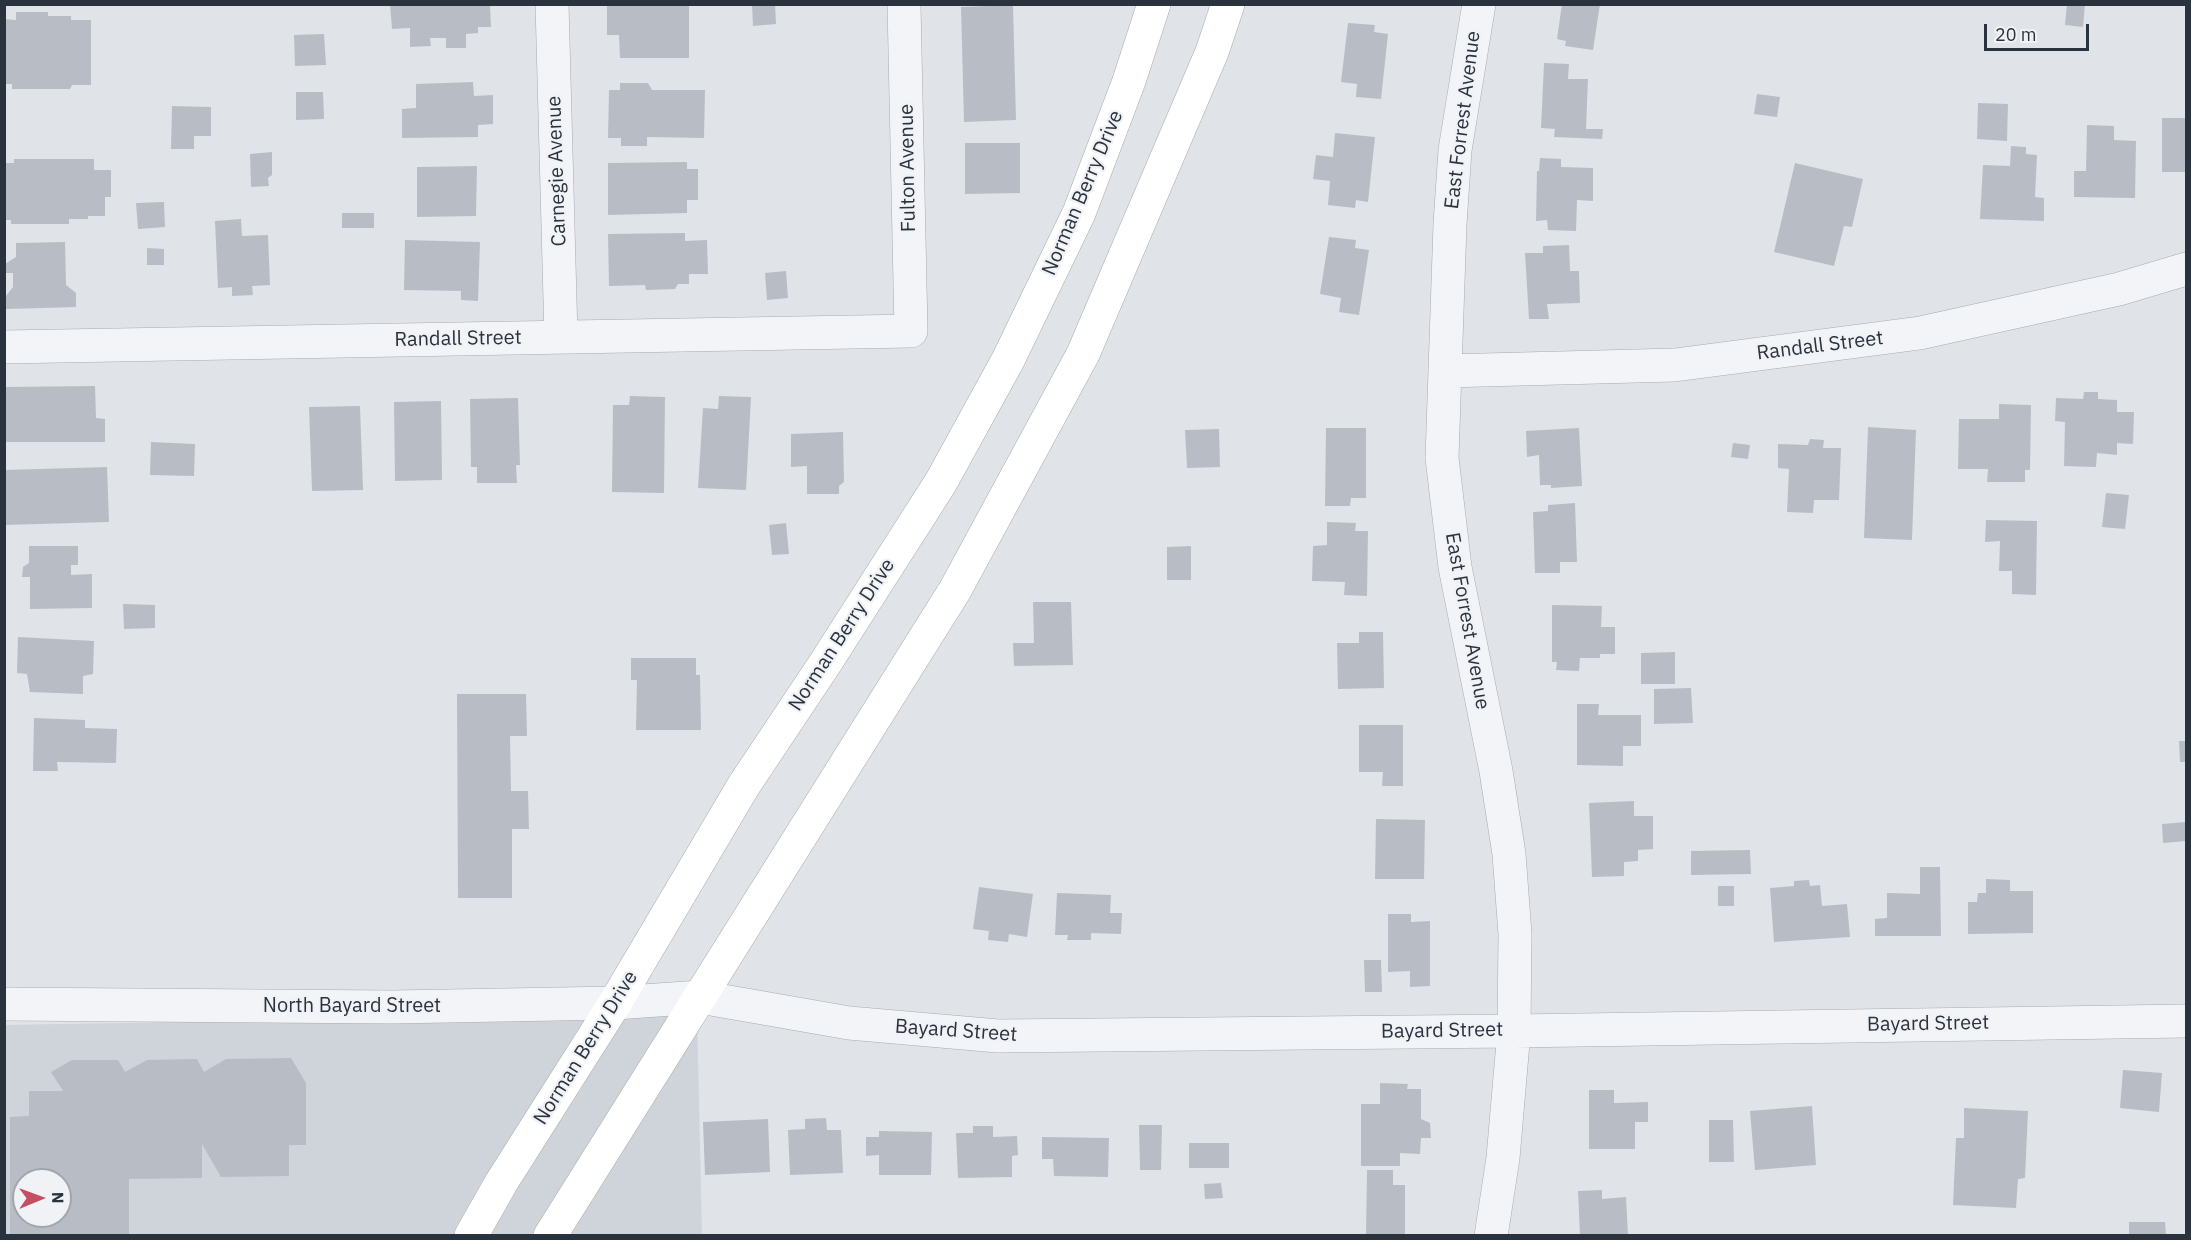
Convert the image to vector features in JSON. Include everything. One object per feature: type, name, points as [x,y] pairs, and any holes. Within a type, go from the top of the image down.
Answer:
[{"type":"main road","name":"Norman Berry Drive","points":[[471,1236],[501,1183],[615,1003],[744,785],[941,482],[1008,360],[1079,213],[1129,81],[1154,4]]},
{"type":"main road","points":[[550,1236],[955,590],[1083,354],[1212,52],[1228,4]]},
{"type":"street","name":"Carnegie Avenue","points":[[552,4],[561,338]]},
{"type":"street","name":"Fulton Avenue","points":[[904,4],[911,331]]},
{"type":"street","name":"East Forrest Avenue","points":[[1479,4],[1455,150],[1450,224],[1442,458],[1455,567],[1496,771],[1509,854],[1515,934],[1514,1031],[1503,1158],[1491,1236]]},
{"type":"street","name":"Randall Street","points":[[1445,371],[1675,364],[1920,333],[2119,289],[2187,269]]},
{"type":"street","name":"Randall Street","points":[[4,347],[911,331]]},
{"type":"street","name":"North Bayard Street","points":[[4,1004],[392,1007],[615,1003],[700,997]]},
{"type":"street","name":"Bayard Street","points":[[700,997],[849,1023],[998,1036],[2187,1021]]},
{"type":"shaded area","points":[[697,1013],[702,1235],[5,1235],[4,1025]]},
{"type":"building","points":[[390,4],[490,4],[491,27],[478,27],[478,33],[466,34],[466,48],[446,48],[446,38],[430,38],[431,46],[410,47],[410,28],[392,29]]},
{"type":"building","points":[[752,4],[775,4],[776,24],[753,26]]},
{"type":"building","points":[[1562,4],[1600,4],[1593,50],[1565,46],[1566,41],[1557,39]]},
{"type":"building","points":[[2067,4],[2085,4],[2083,27],[2065,25]]},
{"type":"building","points":[[607,5],[689,5],[689,58],[620,58],[619,35],[607,35]]},
{"type":"building","points":[[1013,5],[1016,120],[964,122],[961,7]]},
{"type":"building","points":[[16,12],[48,12],[48,16],[71,16],[71,20],[91,20],[91,85],[72,85],[70,89],[12,89],[12,84],[4,84],[4,19],[16,20]]},
{"type":"building","points":[[1348,23],[1375,25],[1374,32],[1388,34],[1381,99],[1356,97],[1357,84],[1341,82]]},
{"type":"building","points":[[324,34],[326,65],[295,66],[294,35]]},
{"type":"building","points":[[1544,63],[1569,64],[1568,79],[1588,79],[1586,129],[1603,129],[1602,139],[1554,137],[1555,129],[1541,128]]},
{"type":"building","points":[[473,82],[474,96],[493,95],[493,124],[478,125],[478,137],[402,138],[402,109],[416,108],[416,84]]},
{"type":"building","points":[[620,83],[648,83],[652,90],[705,90],[704,138],[647,137],[647,146],[621,146],[621,138],[608,138],[609,90],[620,90]]},
{"type":"building","points":[[296,92],[323,92],[324,119],[296,120]]},
{"type":"building","points":[[1757,94],[1780,97],[1777,117],[1754,114]]},
{"type":"building","points":[[1978,103],[2008,104],[2007,141],[1977,139]]},
{"type":"building","points":[[172,106],[211,107],[211,136],[194,136],[194,149],[171,149]]},
{"type":"building","points":[[2162,118],[2186,118],[2186,172],[2162,172]]},
{"type":"building","points":[[2087,125],[2114,126],[2114,140],[2136,141],[2135,198],[2074,197],[2074,171],[2086,171]]},
{"type":"building","points":[[1335,133],[1375,137],[1368,202],[1356,200],[1355,208],[1328,205],[1330,181],[1313,179],[1316,155],[1333,157]]},
{"type":"building","points":[[965,143],[1020,143],[1020,193],[965,194]]},
{"type":"building","points":[[2011,146],[2026,147],[2026,154],[2037,155],[2035,197],[2044,198],[2044,221],[1980,219],[1983,165],[2010,166]]},
{"type":"building","points":[[272,152],[272,175],[268,178],[269,186],[251,187],[250,154]]},
{"type":"building","points":[[1540,158],[1561,159],[1561,167],[1593,168],[1593,201],[1577,200],[1576,231],[1548,230],[1547,220],[1536,221],[1537,171],[1539,171]]},
{"type":"building","points":[[14,159],[94,159],[94,170],[111,170],[111,197],[105,197],[105,216],[69,219],[69,224],[11,224],[11,220],[4,220],[4,163],[14,163]]},
{"type":"building","points":[[687,162],[687,169],[698,169],[698,200],[687,200],[687,213],[608,215],[608,163]]},
{"type":"building","points":[[1795,163],[1863,179],[1852,227],[1844,226],[1834,266],[1774,252]]},
{"type":"building","points":[[477,166],[476,216],[417,217],[417,167]]},
{"type":"building","points":[[164,202],[165,227],[138,229],[136,203]]},
{"type":"building","points":[[342,213],[374,213],[374,228],[342,228]]},
{"type":"building","points":[[241,219],[242,236],[268,235],[270,285],[252,286],[253,295],[232,296],[232,287],[218,288],[215,221]]},
{"type":"building","points":[[685,233],[685,241],[707,240],[708,274],[689,274],[689,284],[678,284],[675,289],[646,290],[645,285],[609,286],[608,234]]},
{"type":"building","points":[[1329,237],[1356,240],[1355,248],[1369,250],[1359,315],[1339,312],[1341,298],[1320,294]]},
{"type":"building","points":[[405,240],[480,242],[478,301],[461,300],[461,291],[404,290]]},
{"type":"building","points":[[65,242],[66,285],[76,293],[76,307],[6,309],[6,296],[13,287],[13,273],[6,273],[5,264],[16,257],[16,243]]},
{"type":"building","points":[[1569,245],[1570,271],[1579,271],[1580,303],[1547,304],[1549,319],[1529,319],[1525,253],[1543,253],[1543,246]]},
{"type":"building","points":[[147,248],[164,249],[164,265],[147,265]]},
{"type":"building","points":[[786,271],[788,298],[767,300],[765,273]]},
{"type":"building","points":[[95,386],[96,418],[105,419],[105,442],[4,442],[4,387]]},
{"type":"building","points":[[2084,392],[2098,392],[2098,399],[2117,400],[2117,412],[2134,412],[2133,444],[2117,443],[2117,455],[2097,453],[2096,467],[2064,466],[2065,422],[2055,421],[2056,398],[2083,399]]},
{"type":"building","points":[[630,396],[665,397],[664,493],[612,492],[613,405],[629,405]]},
{"type":"building","points":[[719,396],[751,397],[746,490],[698,488],[703,408],[718,409]]},
{"type":"building","points":[[518,398],[520,465],[516,465],[517,483],[477,483],[477,467],[471,467],[470,399]]},
{"type":"building","points":[[441,401],[442,480],[395,481],[394,402]]},
{"type":"building","points":[[1999,404],[2031,405],[2030,470],[2025,470],[2025,482],[1987,482],[1988,469],[1958,469],[1959,419],[1999,419]]},
{"type":"building","points":[[360,406],[363,490],[312,491],[309,407]]},
{"type":"building","points":[[1868,427],[1916,430],[1912,540],[1864,538]]},
{"type":"building","points":[[1326,428],[1366,428],[1366,498],[1351,498],[1350,506],[1325,506]]},
{"type":"building","points":[[1579,428],[1582,486],[1551,488],[1551,485],[1540,485],[1539,455],[1527,457],[1526,431]]},
{"type":"building","points":[[1219,429],[1220,467],[1187,468],[1185,430]]},
{"type":"building","points":[[843,432],[844,482],[839,486],[839,494],[807,494],[807,466],[791,467],[791,434]]},
{"type":"building","points":[[1810,439],[1824,440],[1823,448],[1841,448],[1839,500],[1814,500],[1813,513],[1787,512],[1789,469],[1778,468],[1778,444],[1808,445]]},
{"type":"building","points":[[151,442],[195,444],[194,476],[150,475]]},
{"type":"building","points":[[1733,443],[1750,445],[1748,459],[1731,457]]},
{"type":"building","points":[[107,467],[109,522],[5,525],[4,470]]},
{"type":"building","points":[[2106,493],[2129,495],[2125,529],[2102,527]]},
{"type":"building","points":[[1575,503],[1577,562],[1560,562],[1560,573],[1535,573],[1533,512],[1548,511],[1548,505]]},
{"type":"building","points":[[1986,520],[2037,521],[2036,595],[2012,594],[2012,571],[1999,571],[2000,541],[1985,542]]},
{"type":"building","points":[[1327,522],[1356,523],[1355,531],[1368,531],[1367,596],[1344,595],[1345,582],[1312,581],[1313,546],[1327,545]]},
{"type":"building","points":[[786,523],[789,554],[772,555],[769,525]]},
{"type":"building","points":[[29,546],[78,546],[78,565],[71,565],[71,575],[92,574],[92,608],[30,609],[30,577],[22,577],[23,567],[29,563]]},
{"type":"building","points":[[1191,546],[1191,580],[1167,580],[1167,547]]},
{"type":"building","points":[[1033,602],[1071,602],[1073,665],[1014,666],[1013,643],[1034,643]]},
{"type":"building","points":[[123,604],[155,605],[155,628],[124,629]]},
{"type":"building","points":[[1552,605],[1602,606],[1601,627],[1615,627],[1615,654],[1600,654],[1600,658],[1580,658],[1579,671],[1556,670],[1557,662],[1552,662]]},
{"type":"building","points":[[1359,632],[1383,632],[1384,688],[1338,689],[1337,643],[1359,643]]},
{"type":"building","points":[[18,637],[94,641],[93,674],[83,676],[83,694],[30,692],[27,674],[17,673]]},
{"type":"building","points":[[1675,652],[1675,684],[1641,684],[1641,653]]},
{"type":"building","points":[[631,658],[696,658],[696,675],[700,675],[701,730],[636,730],[637,680],[631,680]]},
{"type":"building","points":[[1691,688],[1693,723],[1654,724],[1654,689]]},
{"type":"building","points":[[457,694],[526,694],[527,736],[510,736],[511,791],[528,791],[529,829],[512,829],[512,898],[458,898]]},
{"type":"building","points":[[1577,704],[1599,704],[1598,715],[1641,715],[1641,746],[1623,746],[1623,766],[1577,765]]},
{"type":"building","points":[[34,718],[85,720],[85,728],[117,729],[116,763],[57,762],[58,771],[33,771]]},
{"type":"building","points":[[1359,725],[1403,725],[1403,786],[1382,786],[1383,772],[1359,772]]},
{"type":"building","points":[[2179,741],[2186,741],[2186,762],[2180,762]]},
{"type":"building","points":[[1634,801],[1634,816],[1653,816],[1653,849],[1638,850],[1638,861],[1624,862],[1624,876],[1592,877],[1589,803]]},
{"type":"building","points":[[1376,819],[1425,820],[1424,879],[1375,879]]},
{"type":"building","points":[[2186,822],[2186,841],[2163,843],[2162,824]]},
{"type":"building","points":[[1750,850],[1751,874],[1691,875],[1691,851]]},
{"type":"building","points":[[1920,867],[1940,867],[1941,936],[1875,936],[1875,919],[1887,918],[1887,893],[1920,894]]},
{"type":"building","points":[[1986,879],[2010,880],[2010,891],[2033,891],[2033,933],[1968,934],[1968,902],[1977,902],[1978,893],[1986,893]]},
{"type":"building","points":[[1809,880],[1810,886],[1820,885],[1822,906],[1847,904],[1850,937],[1774,942],[1770,888],[1794,886],[1794,881]]},
{"type":"building","points":[[1718,886],[1734,886],[1734,906],[1718,906]]},
{"type":"building","points":[[979,887],[1033,894],[1027,937],[1009,934],[1008,942],[988,940],[989,931],[973,929]]},
{"type":"building","points":[[1057,893],[1111,895],[1110,913],[1122,913],[1121,934],[1091,933],[1091,940],[1067,940],[1068,935],[1055,935]]},
{"type":"building","points":[[1388,914],[1411,914],[1411,922],[1430,921],[1430,986],[1410,987],[1410,971],[1388,972]]},
{"type":"building","points":[[1364,960],[1381,960],[1382,992],[1365,992]]},
{"type":"building","points":[[291,1058],[306,1083],[306,1145],[289,1145],[289,1176],[221,1177],[202,1144],[202,1178],[129,1179],[129,1236],[10,1236],[10,1117],[29,1116],[29,1091],[63,1091],[51,1072],[72,1060],[118,1060],[125,1072],[147,1060],[197,1059],[204,1072],[226,1059]]},
{"type":"building","points":[[2123,1070],[2162,1073],[2159,1112],[2120,1108]]},
{"type":"building","points":[[1380,1083],[1408,1084],[1407,1089],[1421,1089],[1421,1119],[1430,1123],[1431,1138],[1421,1138],[1420,1154],[1400,1153],[1400,1166],[1361,1166],[1361,1104],[1380,1104]]},
{"type":"building","points":[[1589,1090],[1614,1090],[1614,1103],[1648,1102],[1648,1122],[1635,1122],[1635,1149],[1589,1149]]},
{"type":"building","points":[[1812,1106],[1816,1165],[1755,1170],[1750,1111]]},
{"type":"building","points":[[1964,1108],[2028,1111],[2025,1178],[2018,1179],[2016,1208],[1953,1205],[1956,1138],[1964,1138]]},
{"type":"building","points":[[826,1118],[827,1130],[841,1130],[843,1173],[790,1175],[788,1130],[805,1129],[805,1119]]},
{"type":"building","points":[[768,1119],[770,1172],[705,1175],[703,1122]]},
{"type":"building","points":[[1709,1120],[1733,1120],[1734,1162],[1709,1162]]},
{"type":"building","points":[[1139,1125],[1162,1125],[1161,1170],[1140,1170]]},
{"type":"building","points":[[973,1126],[993,1126],[993,1137],[1017,1136],[1018,1155],[1012,1156],[1012,1177],[958,1178],[956,1133],[973,1133]]},
{"type":"building","points":[[879,1131],[932,1132],[931,1175],[879,1175],[879,1155],[866,1156],[866,1137],[879,1137]]},
{"type":"building","points":[[1042,1137],[1109,1138],[1108,1177],[1054,1176],[1053,1159],[1042,1159]]},
{"type":"building","points":[[1189,1143],[1229,1143],[1229,1168],[1189,1168]]},
{"type":"building","points":[[1367,1170],[1393,1170],[1393,1185],[1405,1185],[1405,1236],[1366,1236]]},
{"type":"building","points":[[1221,1183],[1223,1198],[1205,1199],[1204,1184]]},
{"type":"building","points":[[1602,1190],[1602,1199],[1626,1197],[1628,1236],[1580,1236],[1578,1191]]},
{"type":"building","points":[[2129,1222],[2165,1222],[2166,1236],[2129,1236]]}]
